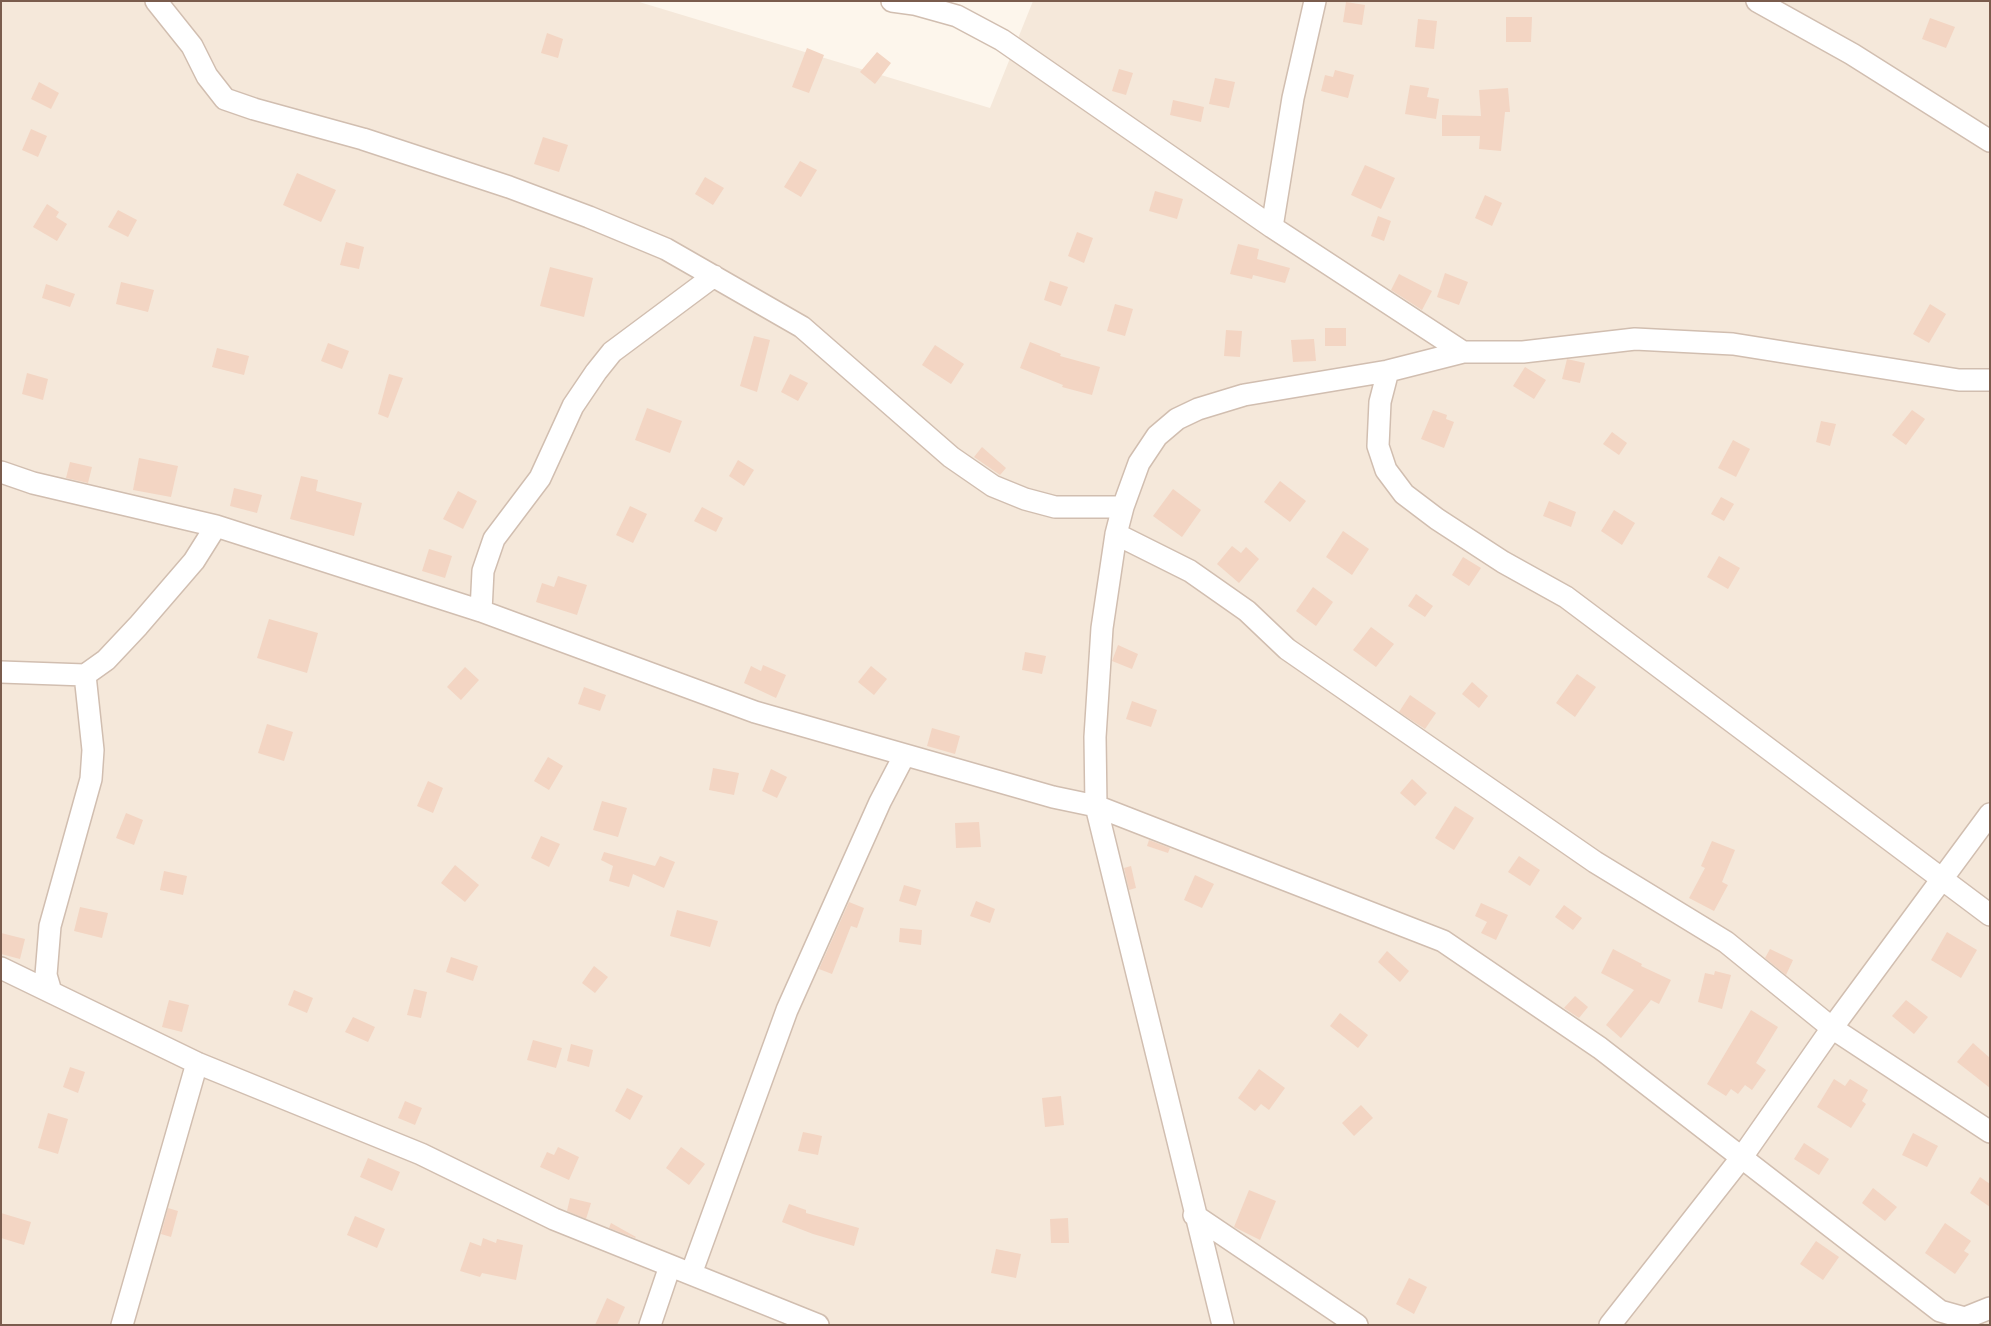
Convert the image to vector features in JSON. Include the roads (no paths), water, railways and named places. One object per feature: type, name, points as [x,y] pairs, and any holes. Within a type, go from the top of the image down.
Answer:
[{"type":"street","points":[[156,1],[192,46],[208,76],[225,98],[254,109],[363,139],[509,187],[589,217],[666,250],[802,328],[951,457],[993,486],[1025,499],[1055,507],[1122,508]]},
{"type":"street","points":[[892,1],[914,4],[957,16],[1002,40],[1272,227],[1463,352]]},
{"type":"street","points":[[1272,227],[1293,98],[1316,1]]},
{"type":"street","points":[[1757,1],[1852,54],[1990,141]]},
{"type":"street","points":[[481,611],[483,571],[494,539],[540,478],[573,406],[596,372],[612,352],[714,276]]},
{"type":"street","points":[[1223,1325],[1194,1215],[1096,806],[1095,737],[1102,628],[1116,534],[1122,508],[1139,463],[1157,436],[1177,419],[1198,409],[1244,395],[1388,371],[1463,352],[1523,352],[1635,339],[1734,344],[1959,380],[1990,380]]},
{"type":"street","points":[[1388,371],[1380,402],[1378,446],[1386,470],[1404,494],[1437,519],[1503,562],[1566,597],[1940,880],[1990,915]]},
{"type":"street","points":[[1,472],[33,483],[216,526],[481,611],[755,712],[904,756],[1053,797],[1096,806],[1443,941],[1600,1048],[1940,1311],[1965,1318],[1990,1308]]},
{"type":"street","points":[[1,672],[85,675],[106,660],[138,626],[194,561],[216,526]]},
{"type":"street","points":[[1116,534],[1190,571],[1247,612],[1295,654],[1595,862],[1726,942],[1832,1028],[1990,1132]]},
{"type":"street","points":[[51,992],[46,975],[50,926],[90,779],[93,750],[85,675]]},
{"type":"street","points":[[691,1274],[787,1010],[880,802],[904,756]]},
{"type":"street","points":[[1610,1325],[1742,1157],[1832,1028],[1990,814]]},
{"type":"street","points":[[1,968],[197,1063],[421,1154],[554,1219],[818,1325]]},
{"type":"street","points":[[122,1325],[197,1063]]},
{"type":"street","points":[[1194,1215],[1357,1325]]},
{"type":"street","points":[[650,1325],[670,1266]]}]
